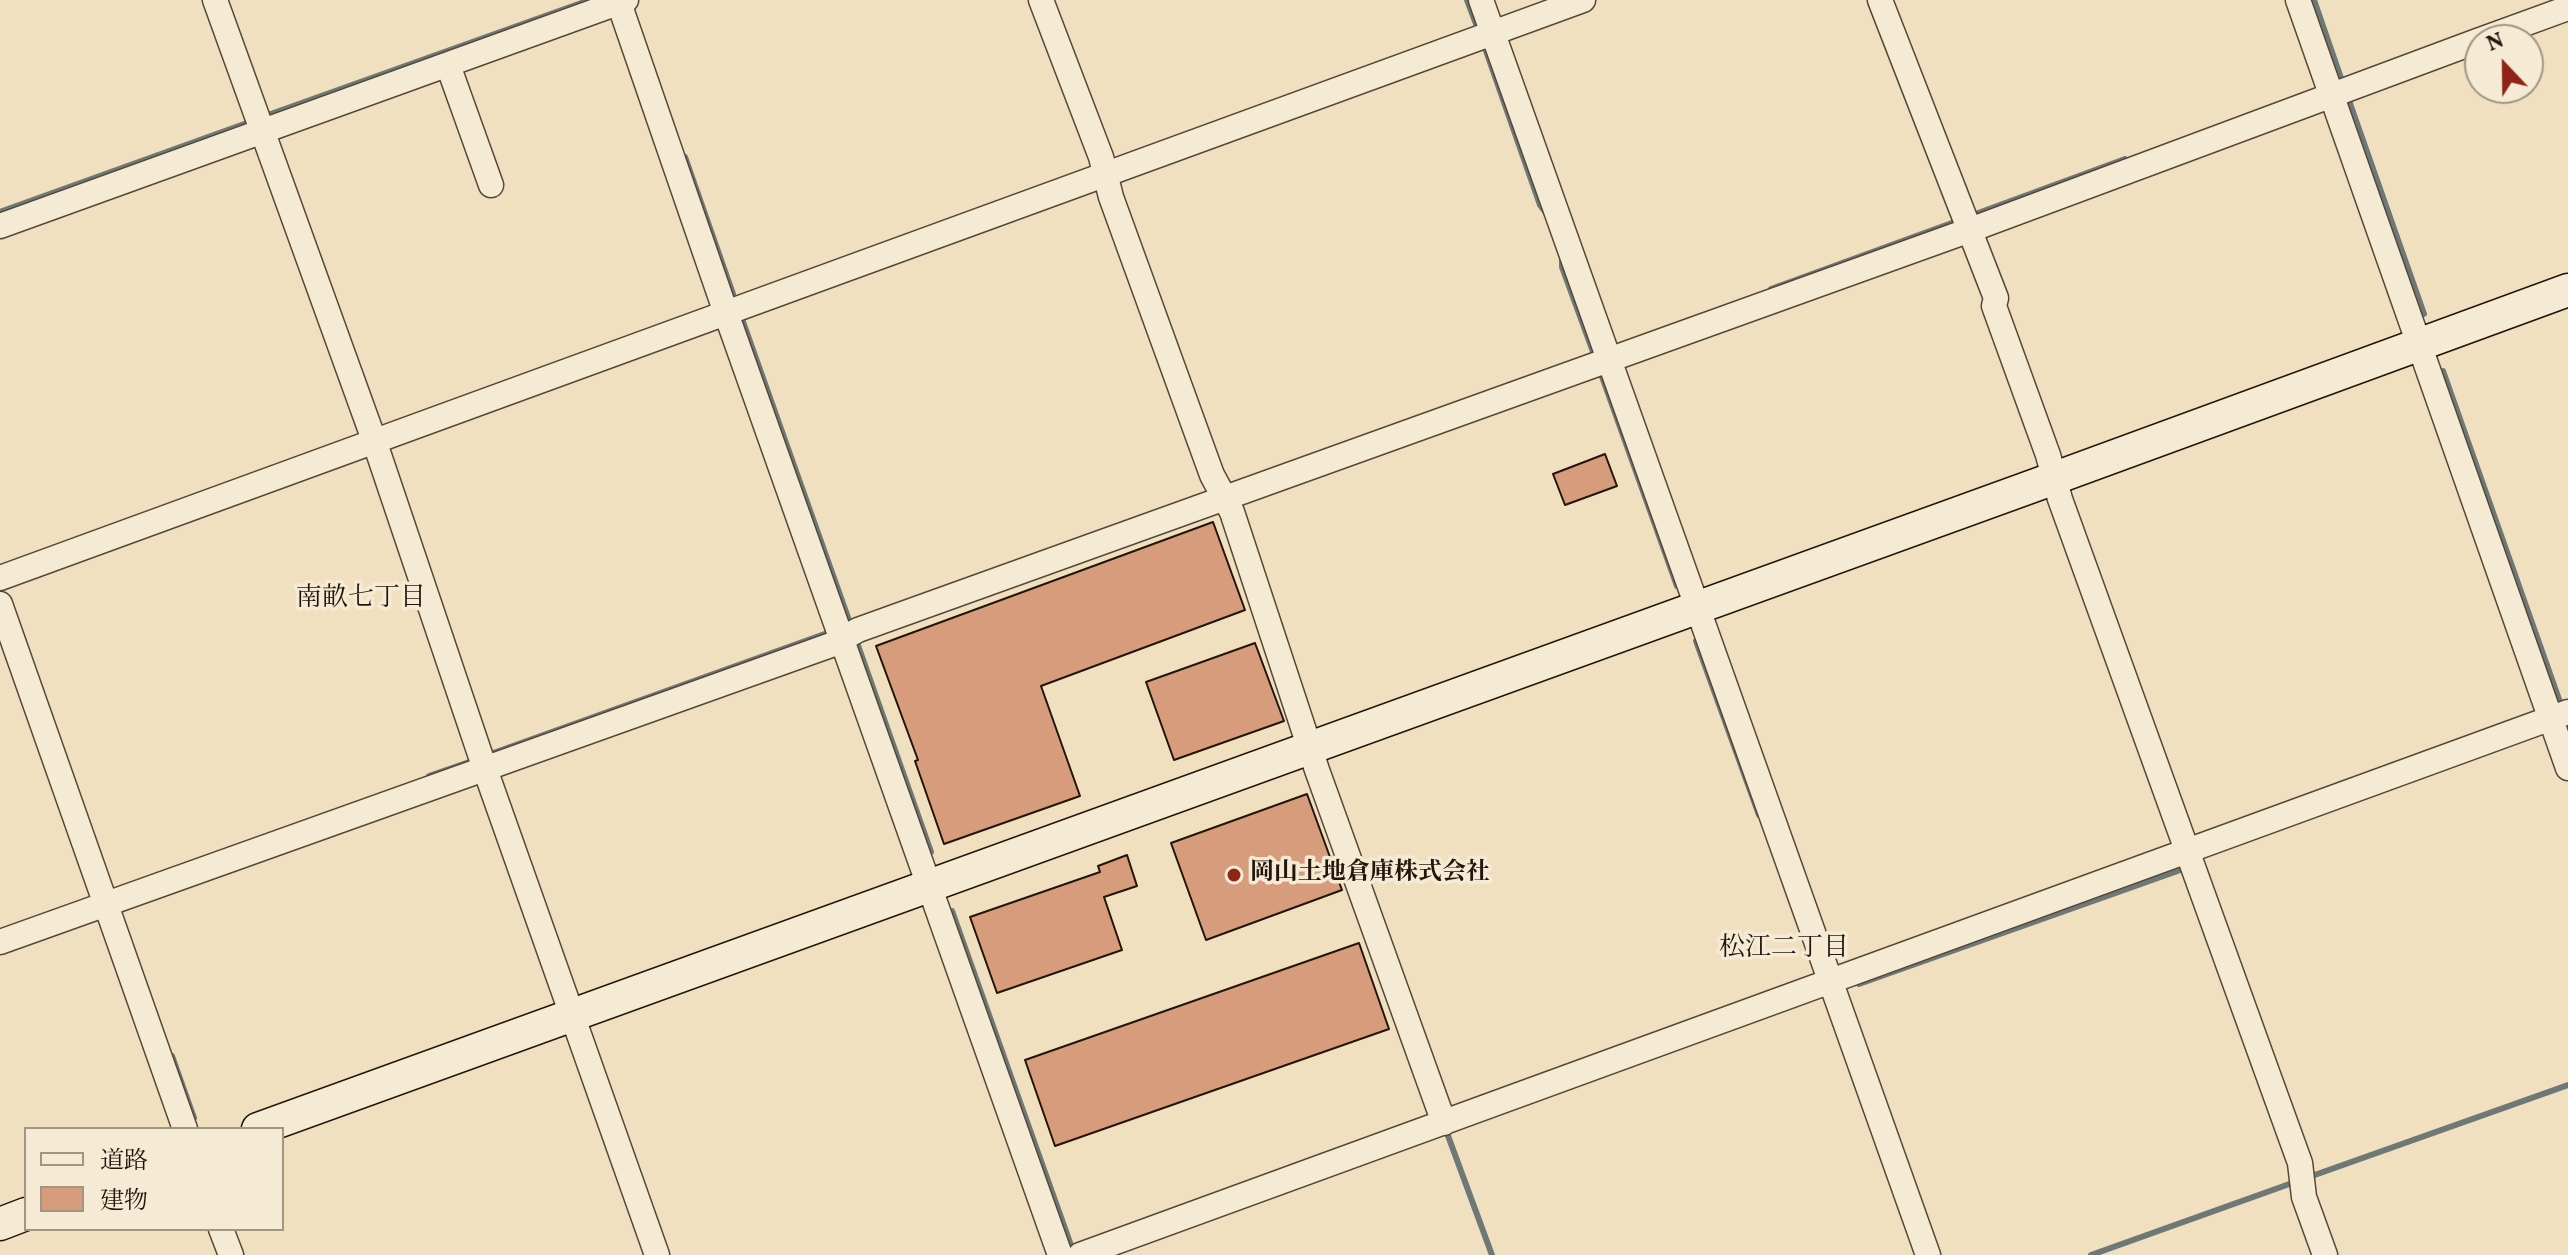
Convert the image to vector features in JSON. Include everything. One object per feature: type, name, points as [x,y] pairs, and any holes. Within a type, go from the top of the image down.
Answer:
[{"type":"street","points":[[215,0],[374,440],[657,1255]]},
{"type":"street","points":[[1041,0],[1063,60],[1071,73],[1101,157],[1104,174],[1221,491],[1232,512],[1310,748],[1444,1123]]},
{"type":"street","points":[[1481,0],[1602,356],[1698,607],[1827,988],[1928,1255]]},
{"type":"street","points":[[3,577],[1583,0]]},
{"type":"street","points":[[1880,0],[1996,298],[1994,306],[2303,1178],[2304,1197],[2325,1255]]},
{"type":"street","points":[[2298,0],[2336,89],[2417,344],[2559,715],[2568,768]]},
{"type":"street","points":[[0,226],[621,1],[726,313],[846,632],[929,886],[1060,1255]]},
{"type":"street","points":[[2524,24],[2568,8]]},
{"type":"street","points":[[0,942],[108,898],[846,632],[1221,491],[2464,45]]},
{"type":"street","points":[[448,65],[491,185]]},
{"type":"street","points":[[263,1127],[2568,290]]},
{"type":"street","points":[[0,604],[108,898],[184,1127]]},
{"type":"street","points":[[1081,1255],[1827,988],[2188,850],[2559,715]]},
{"type":"street","points":[[0,1224],[24,1215]]},
{"type":"street","points":[[222,1231],[231,1255]]},
{"type":"building","points":[[1605,454],[1617,486],[1565,505],[1553,474]]},
{"type":"building","points":[[1213,522],[1245,610],[1041,686],[1080,796],[944,844],[915,761],[918,760],[876,646]]},
{"type":"building","points":[[1255,643],[1284,721],[1174,760],[1146,682]]},
{"type":"building","points":[[1307,794],[1342,890],[1206,940],[1171,843]]},
{"type":"building","points":[[1127,855],[1137,886],[1104,897],[1122,950],[997,993],[970,917],[1100,872],[1098,866]]},
{"type":"building","points":[[1359,943],[1389,1029],[1055,1146],[1025,1060]]},
{"type":"waterway","points":[[268,115],[590,0]]},
{"type":"waterway","points":[[1467,0],[1476,24]]},
{"type":"waterway","points":[[2314,0],[2343,84]]},
{"type":"waterway","points":[[1485,48],[1540,205],[1546,213]]},
{"type":"waterway","points":[[2347,95],[2424,314]]},
{"type":"waterway","points":[[0,212],[247,123]]},
{"type":"waterway","points":[[685,157],[733,294]]},
{"type":"waterway","points":[[1970,216],[2125,159]]},
{"type":"waterway","points":[[1771,289],[1960,220]]},
{"type":"waterway","points":[[1562,258],[1562,267],[1596,360]]},
{"type":"waterway","points":[[742,319],[851,626]]},
{"type":"waterway","points":[[1600,371],[1677,586]]},
{"type":"waterway","points":[[2443,371],[2561,705]]},
{"type":"waterway","points":[[485,756],[833,631]]},
{"type":"waterway","points":[[855,637],[931,852]]},
{"type":"waterway","points":[[1696,641],[1759,815]]},
{"type":"waterway","points":[[429,776],[475,760]]},
{"type":"waterway","points":[[1859,984],[2186,868]]},
{"type":"waterway","points":[[952,911],[1073,1251]]},
{"type":"waterway","points":[[172,1056],[194,1118]]},
{"type":"waterway","points":[[2309,1177],[2568,1085]]},
{"type":"waterway","points":[[1447,1133],[1492,1255]]},
{"type":"waterway","points":[[2091,1255],[2295,1182]]},
{"type":"place","name":"岡山土地倉庫株式会社","points":[[1234,875]]},
{"type":"district","name":"南畝七丁目","points":[[361,600]]},
{"type":"district","name":"松江二丁目","points":[[1784,950]]}]
